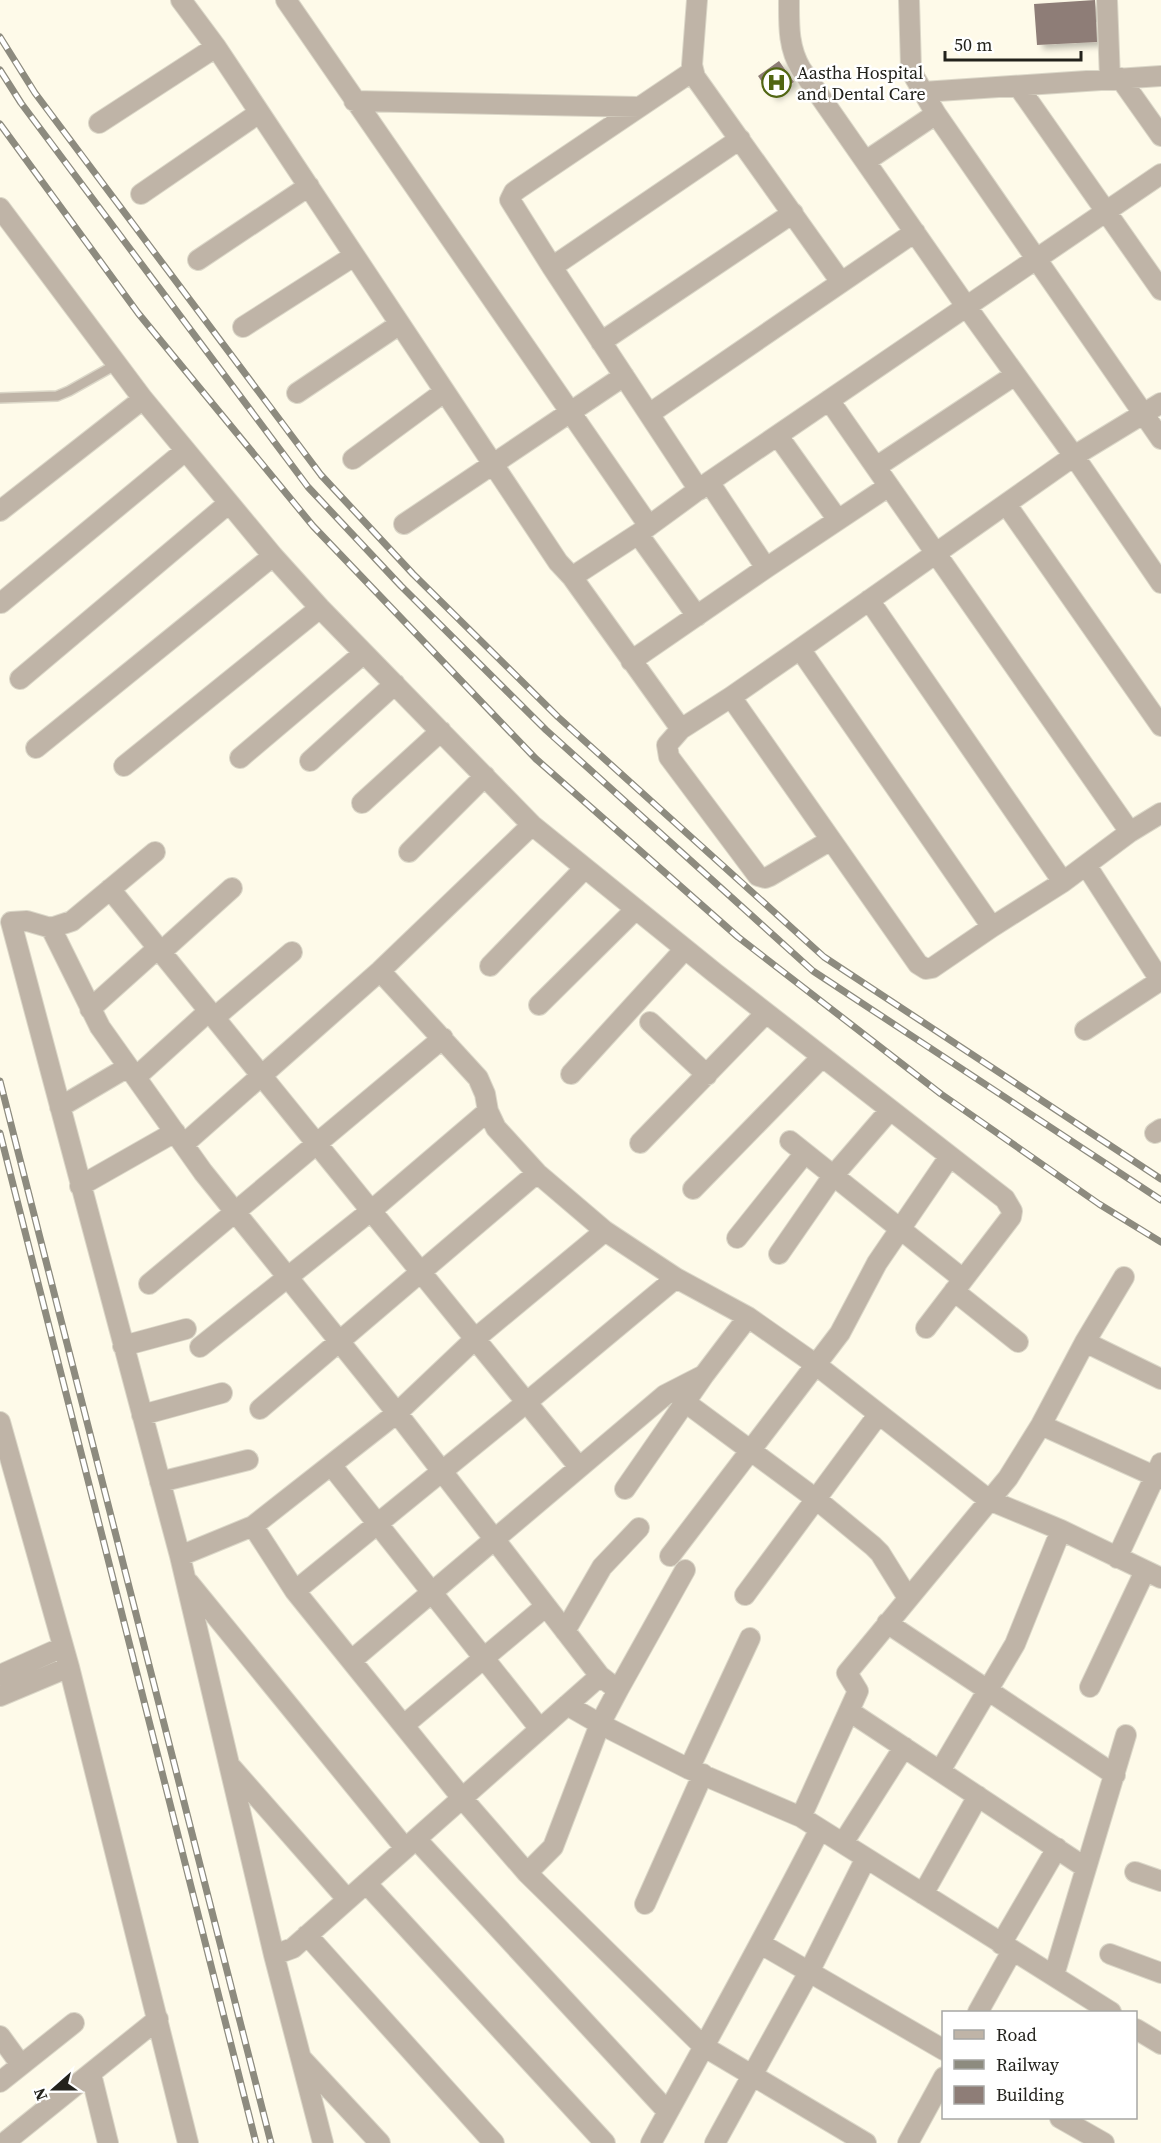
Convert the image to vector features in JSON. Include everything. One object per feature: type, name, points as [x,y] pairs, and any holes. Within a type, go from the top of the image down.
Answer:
[{"type":"street","points":[[181,0],[216,47],[558,562],[572,577],[681,729]]},
{"type":"street","points":[[286,0],[572,413],[697,615]]},
{"type":"street","points":[[697,0],[693,71],[698,82],[841,282]]},
{"type":"street","points":[[789,0],[789,37],[794,57],[1161,583]]},
{"type":"street","points":[[909,0],[909,59],[915,78],[923,92],[1161,439]]},
{"type":"street","points":[[1107,0],[1115,78],[1161,136]]},
{"type":"street","points":[[99,123],[216,47]]},
{"type":"street","points":[[693,71],[518,189],[511,196],[512,205],[649,414],[766,568]]},
{"type":"street","points":[[923,92],[1161,76]]},
{"type":"street","points":[[1018,86],[1161,290]]},
{"type":"street","points":[[354,101],[639,107]]},
{"type":"street","points":[[141,194],[259,113]]},
{"type":"street","points":[[866,161],[936,114]]},
{"type":"street","points":[[552,267],[740,139]]},
{"type":"street","points":[[572,577],[644,530],[704,486],[1161,174]]},
{"type":"street","points":[[198,260],[309,186]]},
{"type":"street","points":[[0,208],[142,399],[273,556],[320,608],[532,825],[685,949],[1005,1199],[1012,1211],[1011,1217],[926,1328]]},
{"type":"street","points":[[601,342],[793,213]]},
{"type":"street","points":[[649,414],[915,232]]},
{"type":"street","points":[[243,327],[354,256]]},
{"type":"street","points":[[297,393],[400,324]]},
{"type":"street","points":[[876,467],[1015,375]]},
{"type":"street","points":[[404,524],[624,376]]},
{"type":"street","points":[[353,459],[444,392]]},
{"type":"street","points":[[0,511],[142,399]]},
{"type":"street","points":[[829,400],[1130,832]]},
{"type":"street","points":[[831,840],[770,876],[765,878],[758,876],[669,757],[667,746],[681,729],[731,697],[1074,456],[1161,403]]},
{"type":"street","points":[[778,436],[838,520]]},
{"type":"street","points":[[1,603],[185,451]]},
{"type":"street","points":[[631,661],[889,486]]},
{"type":"street","points":[[20,680],[229,503]]},
{"type":"street","points":[[1006,504],[1161,726]]},
{"type":"street","points":[[36,748],[273,556]]},
{"type":"street","points":[[869,600],[1063,882]]},
{"type":"street","points":[[124,766],[320,608]]},
{"type":"street","points":[[800,649],[992,927]]},
{"type":"street","points":[[240,758],[364,653]]},
{"type":"street","points":[[310,761],[395,684]]},
{"type":"street","points":[[731,697],[922,968],[937,965],[1063,882],[1130,832],[1159,819]]},
{"type":"street","points":[[362,803],[441,731]]},
{"type":"street","points":[[409,852],[485,776]]},
{"type":"street","points":[[80,1186],[179,1138],[261,1076],[380,971],[532,825]]},
{"type":"street","points":[[155,852],[72,921],[51,928],[27,921],[11,922],[180,1556],[274,1955],[323,2143]]},
{"type":"street","points":[[1084,1030],[1161,980],[1086,865]]},
{"type":"street","points":[[490,966],[585,868]]},
{"type":"street","points":[[90,1010],[232,888]]},
{"type":"street","points":[[110,889],[579,1467]]},
{"type":"street","points":[[539,1005],[636,909]]},
{"type":"street","points":[[51,928],[90,1010],[203,1172],[397,1413],[600,1676],[618,1690]]},
{"type":"street","points":[[571,1074],[685,949]]},
{"type":"street","points":[[60,1107],[132,1072],[212,1015],[292,952]]},
{"type":"street","points":[[380,971],[478,1078],[496,1128],[537,1173],[605,1231],[676,1278],[748,1317],[815,1364],[989,1500],[1061,1530],[1153,1574],[1090,1687]]},
{"type":"street","points":[[640,1143],[766,1013]]},
{"type":"street","points":[[650,1022],[706,1075]]},
{"type":"street","points":[[149,1284],[443,1038]]},
{"type":"street","points":[[693,1189],[822,1057]]},
{"type":"street","points":[[779,1254],[833,1176],[890,1110]]},
{"type":"street","points":[[200,1347],[372,1210],[488,1111]]},
{"type":"street","points":[[736,1238],[797,1147],[900,1229],[1018,1342]]},
{"type":"street","points":[[670,1556],[840,1332],[877,1263],[950,1156]]},
{"type":"street","points":[[260,1409],[537,1173]]},
{"type":"street","points":[[180,1556],[253,1526],[397,1413],[476,1338],[605,1231]]},
{"type":"street","points":[[801,1817],[858,1691],[846,1672],[1008,1478],[1041,1425],[1084,1342],[1124,1277]]},
{"type":"street","points":[[295,1591],[676,1278]]},
{"type":"street","points":[[625,1490],[704,1375],[748,1317]]},
{"type":"street","points":[[123,1346],[186,1329]]},
{"type":"street","points":[[1084,1342],[1161,1379]]},
{"type":"street","points":[[352,1660],[665,1395],[704,1375]]},
{"type":"street","points":[[142,1415],[222,1393]]},
{"type":"street","points":[[686,1402],[816,1499],[880,1553],[908,1598]]},
{"type":"street","points":[[745,1595],[879,1415]]},
{"type":"street","points":[[0,1422],[69,1667],[188,2143]]},
{"type":"street","points":[[1041,1425],[1159,1473],[1117,1558]]},
{"type":"street","points":[[160,1482],[248,1460]]},
{"type":"street","points":[[331,1465],[540,1729]]},
{"type":"street","points":[[253,1526],[295,1591],[462,1798],[527,1873],[703,2046],[854,2140]]},
{"type":"street","points":[[565,1630],[602,1567],[639,1528]]},
{"type":"street","points":[[940,1771],[1015,1644],[1061,1530]]},
{"type":"street","points":[[527,1873],[553,1847],[600,1724],[685,1570]]},
{"type":"street","points":[[185,1578],[410,1844],[668,2112]]},
{"type":"street","points":[[404,1725],[546,1606]]},
{"type":"street","points":[[887,1623],[1114,1774]]},
{"type":"street","points":[[645,1904],[750,1638]]},
{"type":"street","points":[[0,1675],[63,1647]]},
{"type":"street","points":[[0,1696],[69,1667]]},
{"type":"street","points":[[274,1955],[293,1948],[600,1676]]},
{"type":"street","points":[[567,1705],[600,1724],[696,1771],[801,1817],[1108,2011]]},
{"type":"street","points":[[849,1711],[1086,1868]]},
{"type":"street","points":[[1054,1975],[1126,1735]]},
{"type":"street","points":[[843,1843],[904,1747]]},
{"type":"street","points":[[230,1766],[347,1899]]},
{"type":"street","points":[[923,1894],[978,1796]]},
{"type":"street","points":[[651,2143],[761,1944],[820,1829]]},
{"type":"street","points":[[979,2011],[1007,1947],[1057,1848]]},
{"type":"street","points":[[715,2143],[754,2076],[866,1858]]},
{"type":"street","points":[[1135,1872],[1161,1881]]},
{"type":"street","points":[[366,1883],[605,2143]]},
{"type":"street","points":[[307,1935],[494,2143]]},
{"type":"street","points":[[761,1944],[942,2049]]},
{"type":"street","points":[[1110,1954],[1161,1974]]},
{"type":"street","points":[[4,2143],[23,2137],[91,2074],[158,2019]]},
{"type":"street","points":[[0,2082],[74,2023]]},
{"type":"street","points":[[1137,2030],[1161,2044]]},
{"type":"street","points":[[0,2036],[21,2065]]},
{"type":"street","points":[[301,2058],[380,2143]]},
{"type":"street","points":[[91,2074],[108,2143]]},
{"type":"street","points":[[908,2143],[942,2081]]},
{"type":"street","points":[[1062,2119],[1104,2143]]},
{"type":"lane","points":[[0,398],[57,396],[117,364]]},
{"type":"building","points":[[1095,0],[1097,42],[1037,45],[1034,4]]},
{"type":"building","points":[[779,61],[794,82],[772,97],[758,76]]},
{"type":"railway","points":[[0,37],[35,93],[321,475],[413,574],[558,717],[824,957],[1161,1179]]},
{"type":"railway","points":[[0,70],[21,103],[308,487],[401,586],[546,730],[813,971],[1161,1200]]},
{"type":"railway","points":[[0,124],[138,313],[313,526],[536,759],[738,937],[941,1094],[1099,1204],[1161,1242]]},
{"type":"railway","points":[[0,1081],[271,2143]]},
{"type":"railway","points":[[0,1133],[256,2143]]},
{"type":"place","name":"Aastha Hospital and Dental Care","points":[[776,82]]}]
